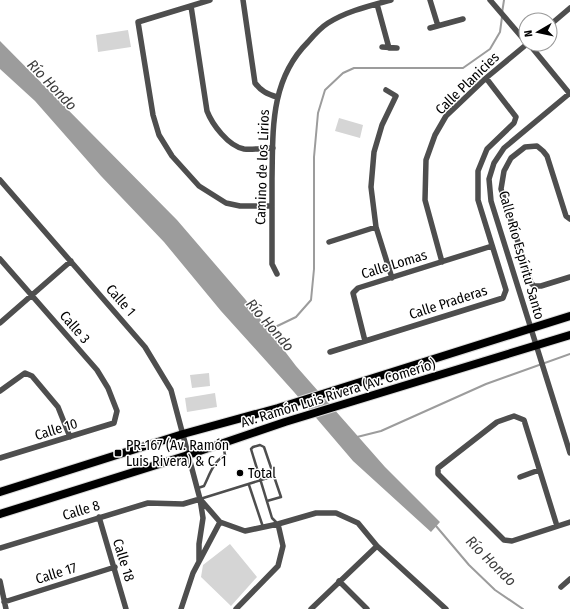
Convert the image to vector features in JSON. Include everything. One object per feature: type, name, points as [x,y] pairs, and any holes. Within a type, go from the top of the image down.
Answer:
[{"type":"main road","name":"Av. Ramón Luis Rivera (Av. Comerío)","points":[[0,492],[183,434],[347,387],[570,316]]},
{"type":"main road","name":"Av. Ramón Luis Rivera (Av. Comerío)","points":[[0,514],[188,455],[285,422],[570,335]]},
{"type":"street","points":[[210,0],[138,22],[153,115],[159,135],[172,156],[199,186],[226,203],[240,206],[272,206]]},
{"type":"street","points":[[244,0],[255,83],[261,90],[277,97]]},
{"type":"street","name":"Camino de los Lirios","points":[[277,274],[272,264],[274,120],[277,97],[284,78],[292,62],[303,46],[327,24],[340,17],[391,0]]},
{"type":"street","points":[[430,0],[438,26]]},
{"type":"street","points":[[490,0],[518,33]]},
{"type":"street","points":[[377,4],[390,48]]},
{"type":"street","points":[[191,6],[207,111],[213,124],[236,146],[244,149],[273,148]]},
{"type":"street","points":[[558,18],[570,8]]},
{"type":"street","points":[[430,28],[463,19]]},
{"type":"street","points":[[382,47],[397,48]]},
{"type":"street","name":"Calle Planicies","points":[[442,262],[425,200],[426,160],[434,135],[446,116],[486,78],[518,51]]},
{"type":"street","points":[[535,52],[570,94]]},
{"type":"street","name":"Calle Praderas","points":[[330,352],[503,298],[506,290],[478,200],[478,170],[487,149],[514,123],[516,117],[486,78]]},
{"type":"street","points":[[386,90],[396,96],[382,125],[374,152],[371,187],[376,228],[392,278]]},
{"type":"street","name":"Calle Río Espíritu Santo","points":[[570,94],[504,148],[494,162],[489,179],[491,201],[570,453]]},
{"type":"street","points":[[570,219],[566,216],[548,156],[537,146],[526,147],[511,158],[504,171],[502,189],[531,284],[534,286],[541,286],[570,277]]},
{"type":"street","name":"Calle 1","points":[[0,180],[72,260],[146,347],[171,390],[197,488],[203,518],[199,544],[199,561]]},
{"type":"street","points":[[329,242],[376,228]]},
{"type":"street","points":[[335,233],[337,240]]},
{"type":"street","name":"Calle Lomas","points":[[365,341],[353,293],[358,288],[492,246]]},
{"type":"street","name":"Calle 3","points":[[0,259],[97,370],[108,388],[117,411],[115,418]]},
{"type":"street","points":[[0,323],[72,260]]},
{"type":"street","points":[[0,391],[25,373],[32,376],[58,407],[70,437]]},
{"type":"street","points":[[557,526],[524,420],[514,416],[497,422],[438,468],[438,474],[504,540],[512,541],[570,522]]},
{"type":"street","name":"Calle 10","points":[[0,458],[114,423],[115,418]]},
{"type":"street","points":[[520,477],[540,470]]},
{"type":"street","points":[[200,500],[220,522],[245,531],[278,524],[316,513],[336,513],[358,523],[377,546],[446,609]]},
{"type":"street","name":"Calle 8","points":[[0,548],[148,503],[183,504],[200,500]]},
{"type":"street","name":"Calle 18","points":[[99,517],[126,609]]},
{"type":"street","points":[[181,609],[192,573],[220,522]]},
{"type":"street","points":[[236,609],[278,566],[283,546],[278,524]]},
{"type":"street","points":[[311,609],[377,546]]},
{"type":"street","name":"Calle 17","points":[[4,602],[114,568]]},
{"type":"street","points":[[560,587],[570,579]]},
{"type":"street","points":[[0,581],[6,609]]},
{"type":"street","points":[[339,581],[367,609]]},
{"type":"lane","points":[[197,488],[204,486],[212,468],[218,460],[225,455],[223,443]]},
{"type":"lane","points":[[267,501],[281,497],[264,447],[260,445],[251,449],[272,518],[278,524]]},
{"type":"lane","points":[[200,500],[274,476]]},
{"type":"lane","points":[[249,485],[263,527]]},
{"type":"shaded area","points":[[128,30],[131,47],[98,52],[96,35]]},
{"type":"shaded area","name":"Río Hondo","points":[[0,41],[177,220],[245,299],[296,366],[385,467],[440,522],[431,532],[353,461],[294,392],[221,311],[164,242],[101,176],[35,101],[0,69]]},
{"type":"shaded area","points":[[339,118],[363,125],[360,138],[335,131]]},
{"type":"shaded area","points":[[209,373],[210,386],[192,388],[190,375]]},
{"type":"shaded area","points":[[215,393],[217,407],[187,412],[185,398]]},
{"type":"shaded area","points":[[230,544],[257,577],[231,606],[201,577],[203,565]]},
{"type":"waterway","points":[[502,13],[504,0]]},
{"type":"waterway","points":[[267,331],[296,317],[311,300],[314,269],[314,157],[318,113],[325,90],[343,73],[354,68],[463,68],[490,49],[500,32],[502,17]]},
{"type":"waterway","points":[[357,437],[381,431],[486,384],[570,354]]},
{"type":"waterway","name":"Río Hondo","points":[[436,526],[469,565],[495,590],[523,609]]},
{"type":"place","name":"PR-167 (Av. Ramón Luis Rivera) & C. 1","points":[[118,453]]},
{"type":"place","name":"Total","points":[[240,473]]}]
